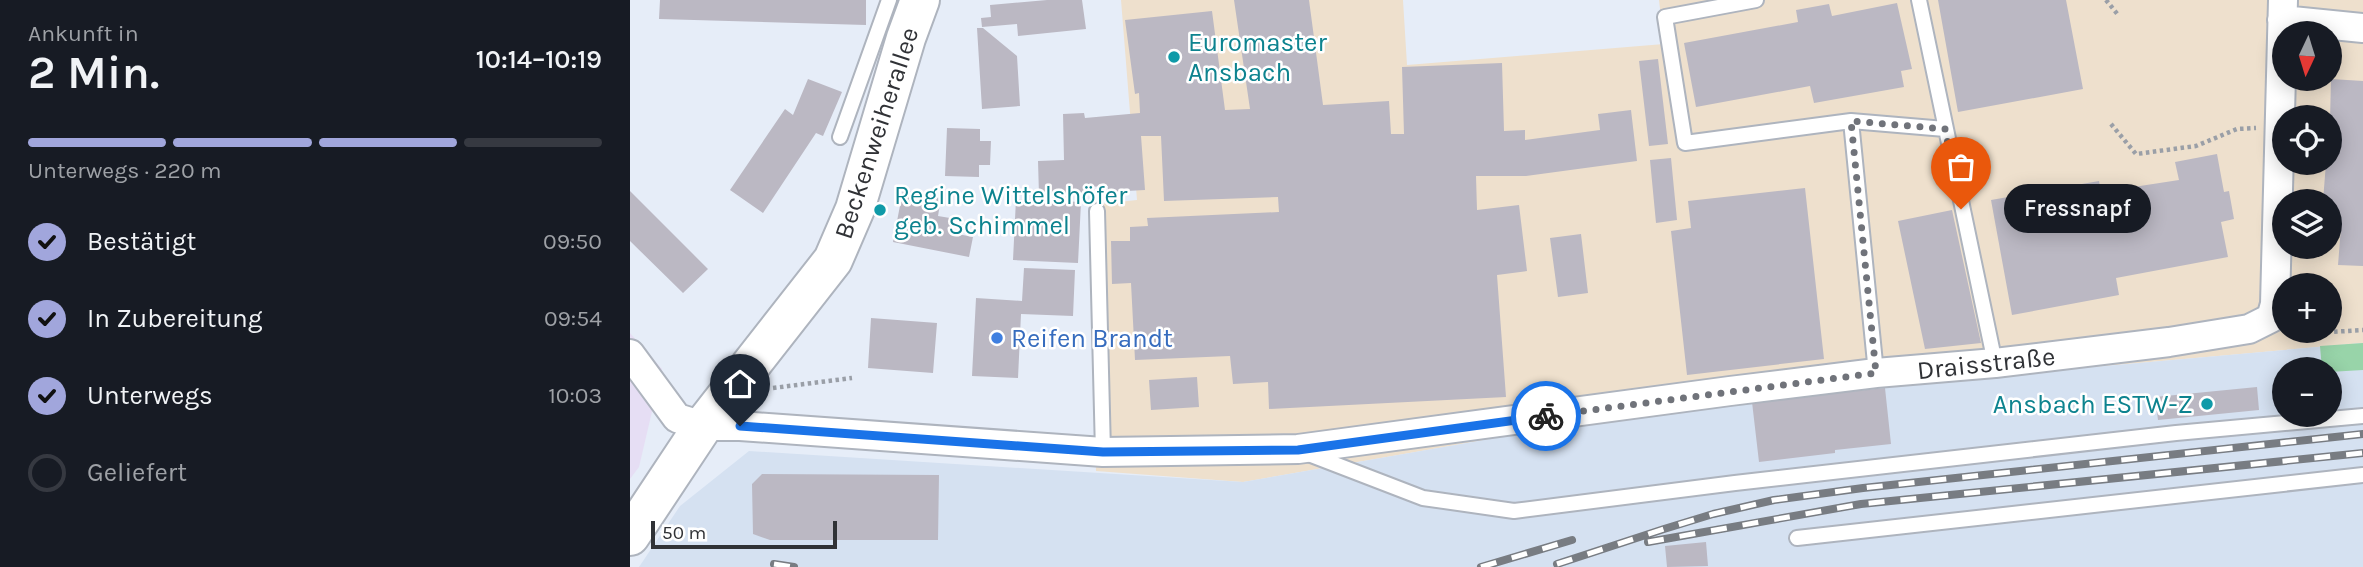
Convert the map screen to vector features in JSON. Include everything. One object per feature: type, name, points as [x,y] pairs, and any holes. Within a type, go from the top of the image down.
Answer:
[{"type":"main road","name":"Beckenweiherallee","points":[[630,536],[703,426],[833,260],[855,209],[920,0]]},
{"type":"street","points":[[2283,10],[2363,28]]},
{"type":"street","name":"Draisstraße","points":[[2279,105],[2283,10]]},
{"type":"street","name":"Draisstraße","points":[[703,426],[740,426],[1103,452],[1298,450],[1876,373],[1995,363],[2169,342],[2249,329],[2271,318],[2275,292],[2277,175]]},
{"type":"street","points":[[630,354],[677,418],[703,426]]},
{"type":"lane","points":[[840,136],[889,0]]},
{"type":"lane","points":[[1756,0],[1665,17],[1685,143],[1851,121],[1945,129]]},
{"type":"lane","points":[[1919,0],[1995,363]]},
{"type":"lane","points":[[1851,121],[1876,373]]},
{"type":"lane","points":[[1097,211],[1103,452]]},
{"type":"lane","name":"Draisstraße","points":[[1298,450],[1423,498],[1514,512],[1735,483],[2176,433],[2363,416]]},
{"type":"lane","points":[[1797,538],[2363,475]]},
{"type":"path","points":[[2106,0],[2119,16]]},
{"type":"path","points":[[2111,124],[2136,154],[2196,145],[2237,129],[2272,126]]},
{"type":"path","points":[[2342,331],[2363,330]]},
{"type":"path","points":[[766,389],[852,379]]},
{"type":"shaded area","points":[[1121,0],[1403,0],[1407,65],[1664,44],[1659,0],[2363,0],[2363,343],[1702,402],[1243,482],[1096,471],[1091,205],[1137,200]]},
{"type":"shaded area","points":[[630,333],[662,369],[639,467],[630,479]]},
{"type":"shaded area","points":[[2363,343],[2363,567],[639,567],[680,506],[749,451],[1243,482],[1702,402]]},
{"type":"green space","points":[[2363,343],[2363,370],[2342,371],[2342,357],[2321,357],[2320,346]]},
{"type":"building","points":[[660,0],[866,0],[866,25],[659,19]]},
{"type":"building","points":[[1082,0],[1086,29],[1018,36],[1017,24],[982,27],[981,18],[991,17],[990,5]]},
{"type":"building","points":[[1234,0],[1309,0],[1323,105],[1389,101],[1391,134],[1404,134],[1402,67],[1502,63],[1504,131],[1525,130],[1525,140],[1600,130],[1598,114],[1631,110],[1637,161],[1526,176],[1476,176],[1477,210],[1519,205],[1527,271],[1497,275],[1506,397],[1269,409],[1268,382],[1233,384],[1230,356],[1135,360],[1131,283],[1112,284],[1111,241],[1130,241],[1130,227],[1148,226],[1147,218],[1279,212],[1278,197],[1164,201],[1161,136],[1141,136],[1145,190],[1108,192],[1108,186],[1086,187],[1086,193],[1039,195],[1038,161],[1064,160],[1063,114],[1084,113],[1085,118],[1140,113],[1139,93],[1135,94],[1125,20],[1212,11],[1225,110],[1250,109]]},
{"type":"building","points":[[1938,0],[2066,0],[2083,89],[1958,112]]},
{"type":"building","points":[[1897,3],[1912,69],[1901,71],[1904,87],[1814,103],[1810,86],[1696,107],[1684,43],[1798,22],[1796,10],[1829,4],[1832,16]]},
{"type":"building","points":[[977,28],[983,28],[1017,56],[1020,106],[982,109]]},
{"type":"building","points":[[1658,59],[1668,144],[1649,146],[1639,61]]},
{"type":"building","points":[[808,79],[842,92],[823,136],[816,133],[763,213],[730,190],[785,109],[793,115]]},
{"type":"building","points":[[2342,80],[2363,81],[2363,266],[2338,265],[2338,259],[2342,259],[2342,189],[2324,189],[2325,175],[2342,175],[2342,105],[2330,105],[2331,91],[2342,91]]},
{"type":"building","points":[[947,128],[980,129],[980,141],[991,141],[990,165],[979,165],[979,177],[945,176]]},
{"type":"building","points":[[2217,154],[2224,192],[2229,191],[2234,219],[2221,222],[2228,257],[2116,278],[2119,295],[2012,315],[1991,200],[2099,181],[2101,192],[2179,180],[2175,162]]},
{"type":"building","points":[[1671,158],[1677,220],[1656,223],[1650,160]]},
{"type":"building","points":[[1805,188],[1824,359],[1687,375],[1671,231],[1691,228],[1688,201]]},
{"type":"building","points":[[903,190],[941,198],[938,216],[956,219],[953,233],[973,237],[969,257],[893,242]]},
{"type":"building","points":[[630,191],[708,269],[683,293],[630,241]]},
{"type":"building","points":[[1016,199],[1081,202],[1078,263],[1013,260]]},
{"type":"building","points":[[1952,210],[1981,343],[1925,349],[1898,221]]},
{"type":"building","points":[[1581,234],[1588,293],[1558,297],[1550,238]]},
{"type":"building","name":"Reifen Brandt","points":[[1024,268],[1075,270],[1073,316],[1021,314],[1018,378],[972,376],[976,298],[1022,301]]},
{"type":"building","points":[[871,318],[937,323],[933,373],[868,368]]},
{"type":"building","points":[[1197,377],[1199,407],[1151,410],[1149,380]]},
{"type":"building","name":"Ansbach ESTW-Z","points":[[2257,387],[2259,410],[2158,420],[2155,397]]},
{"type":"building","points":[[1885,388],[1891,444],[1759,462],[1752,402]]},
{"type":"building","points":[[762,474],[939,475],[938,540],[770,540],[753,534],[752,484]]},
{"type":"building","points":[[1706,542],[1708,566],[1667,567],[1665,546]]},
{"type":"railway","points":[[1557,564],[1713,514],[1774,500],[2363,434]]},
{"type":"railway","points":[[1648,542],[1861,504],[2363,453]]},
{"type":"railway","points":[[1481,567],[1572,540]]},
{"type":"railway","points":[[774,564],[794,567]]},
{"type":"way so far","points":[[1546,416],[1876,373],[1851,121],[1945,129],[1961,209]]},
{"type":"place","name":"Euromaster Ansbach","points":[[1174,57]]},
{"type":"place","name":"Fressnapf","points":[[1961,209]]},
{"type":"place","name":"Regine Wittelshöfer geb. Schimmel","points":[[880,210]]},
{"type":"place","name":"Reifen Brandt","points":[[997,338]]},
{"type":"place","name":"Ansbach ESTW-Z","points":[[2207,404]]},
{"type":"route","points":[[740,426],[1103,452],[1298,450],[1546,416]]}]
